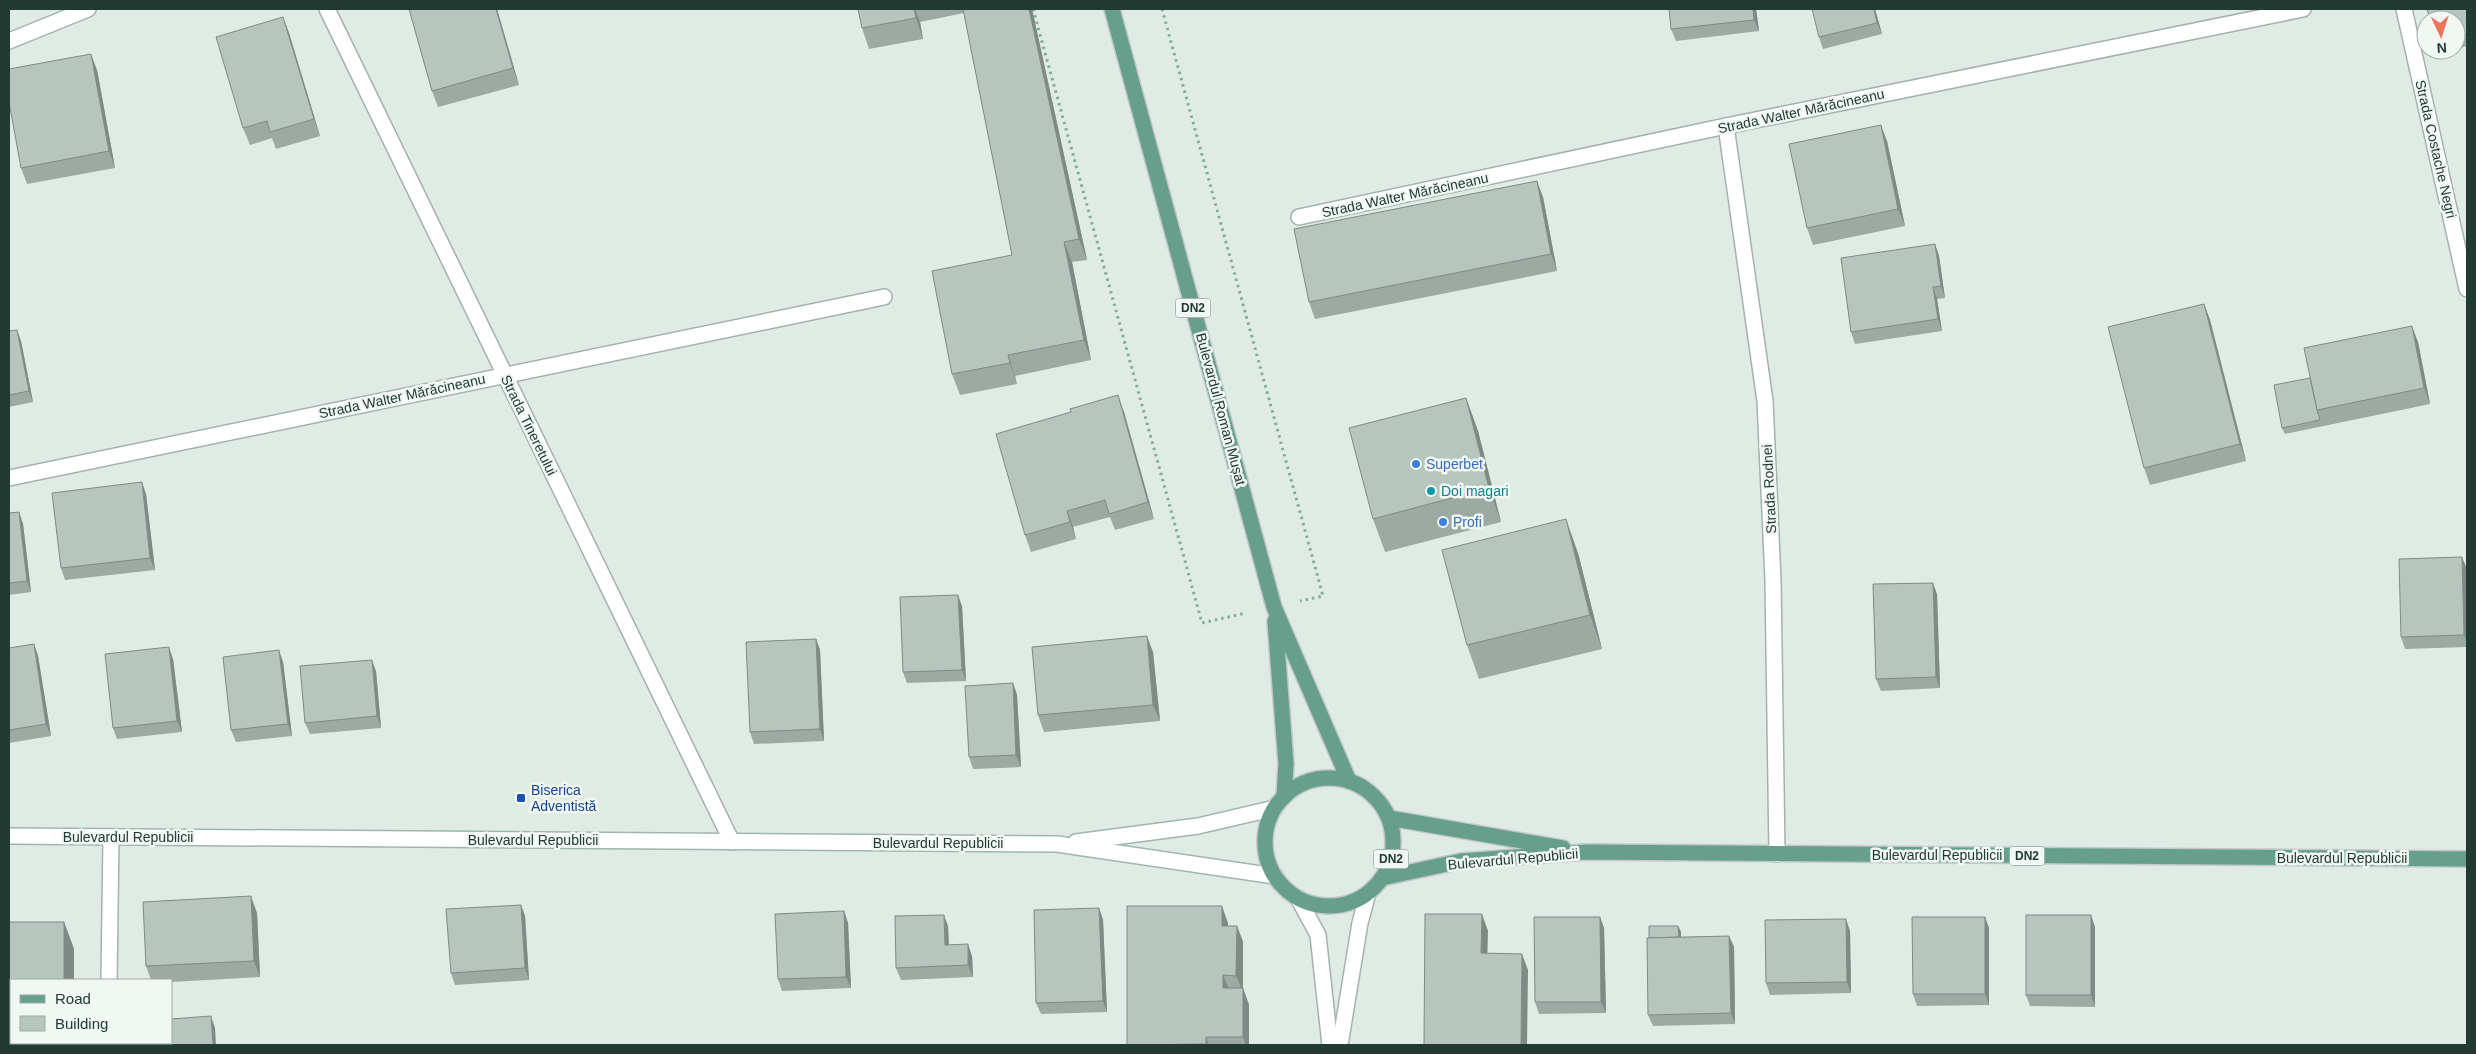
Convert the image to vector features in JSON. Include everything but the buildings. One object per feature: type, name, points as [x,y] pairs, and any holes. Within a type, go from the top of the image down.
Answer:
[{"type":"main road","name":"Bulevardul Roman Mușat","points":[[1112,9],[1274,607],[1349,781]]},
{"type":"main road","name":"Bulevardul Roman Mușat","points":[[1274,607],[1286,764],[1279,803]]},
{"type":"main road","name":"DN2","points":[[1332,778],[1349,781],[1366,789],[1379,802],[1388,818],[1393,833],[1390,864],[1382,878],[1368,893],[1352,902],[1334,905],[1315,904],[1298,898],[1289,892],[1275,876],[1268,860],[1265,842],[1268,824],[1279,803],[1298,786],[1314,780],[1332,778]]},
{"type":"main road","name":"Bulevardul Republicii","points":[[1388,818],[1586,852]]},
{"type":"main road","name":"Bulevardul Republicii","points":[[1382,878],[1461,861],[1586,852],[2467,859]]},
{"type":"street","points":[[9,41],[88,9]]},
{"type":"street","name":"Strada Tineretului","points":[[327,9],[732,842]]},
{"type":"street","name":"Strada Walter Mărăcineanu","points":[[1300,217],[1726,126],[2303,9]]},
{"type":"street","name":"Strada Costache Negri","points":[[2404,9],[2467,289]]},
{"type":"street","name":"Strada Rodnei","points":[[1726,126],[1765,401],[1773,580],[1777,854]]},
{"type":"street","name":"Strada Walter Mărăcineanu","points":[[9,478],[884,297]]},
{"type":"street","name":"Bulevardul Republicii","points":[[9,836],[1057,844],[1198,826],[1279,803]]},
{"type":"street","points":[[109,979],[111,836]]},
{"type":"street","name":"Bulevardul Republicii","points":[[1057,844],[1275,876]]},
{"type":"street","points":[[1340,1045],[1360,923],[1368,893]]},
{"type":"street","points":[[1298,898],[1318,935],[1330,1045]]},
{"type":"path","points":[[1033,9],[1202,623],[1323,596],[1162,9]]},
{"type":"place","name":"Superbet","points":[[1416,464]]},
{"type":"place","name":"Doi magari","points":[[1431,491]]},
{"type":"place","name":"Profi","points":[[1443,522]]},
{"type":"place","name":"Biserica Adventistă","points":[[521,798]]}]
